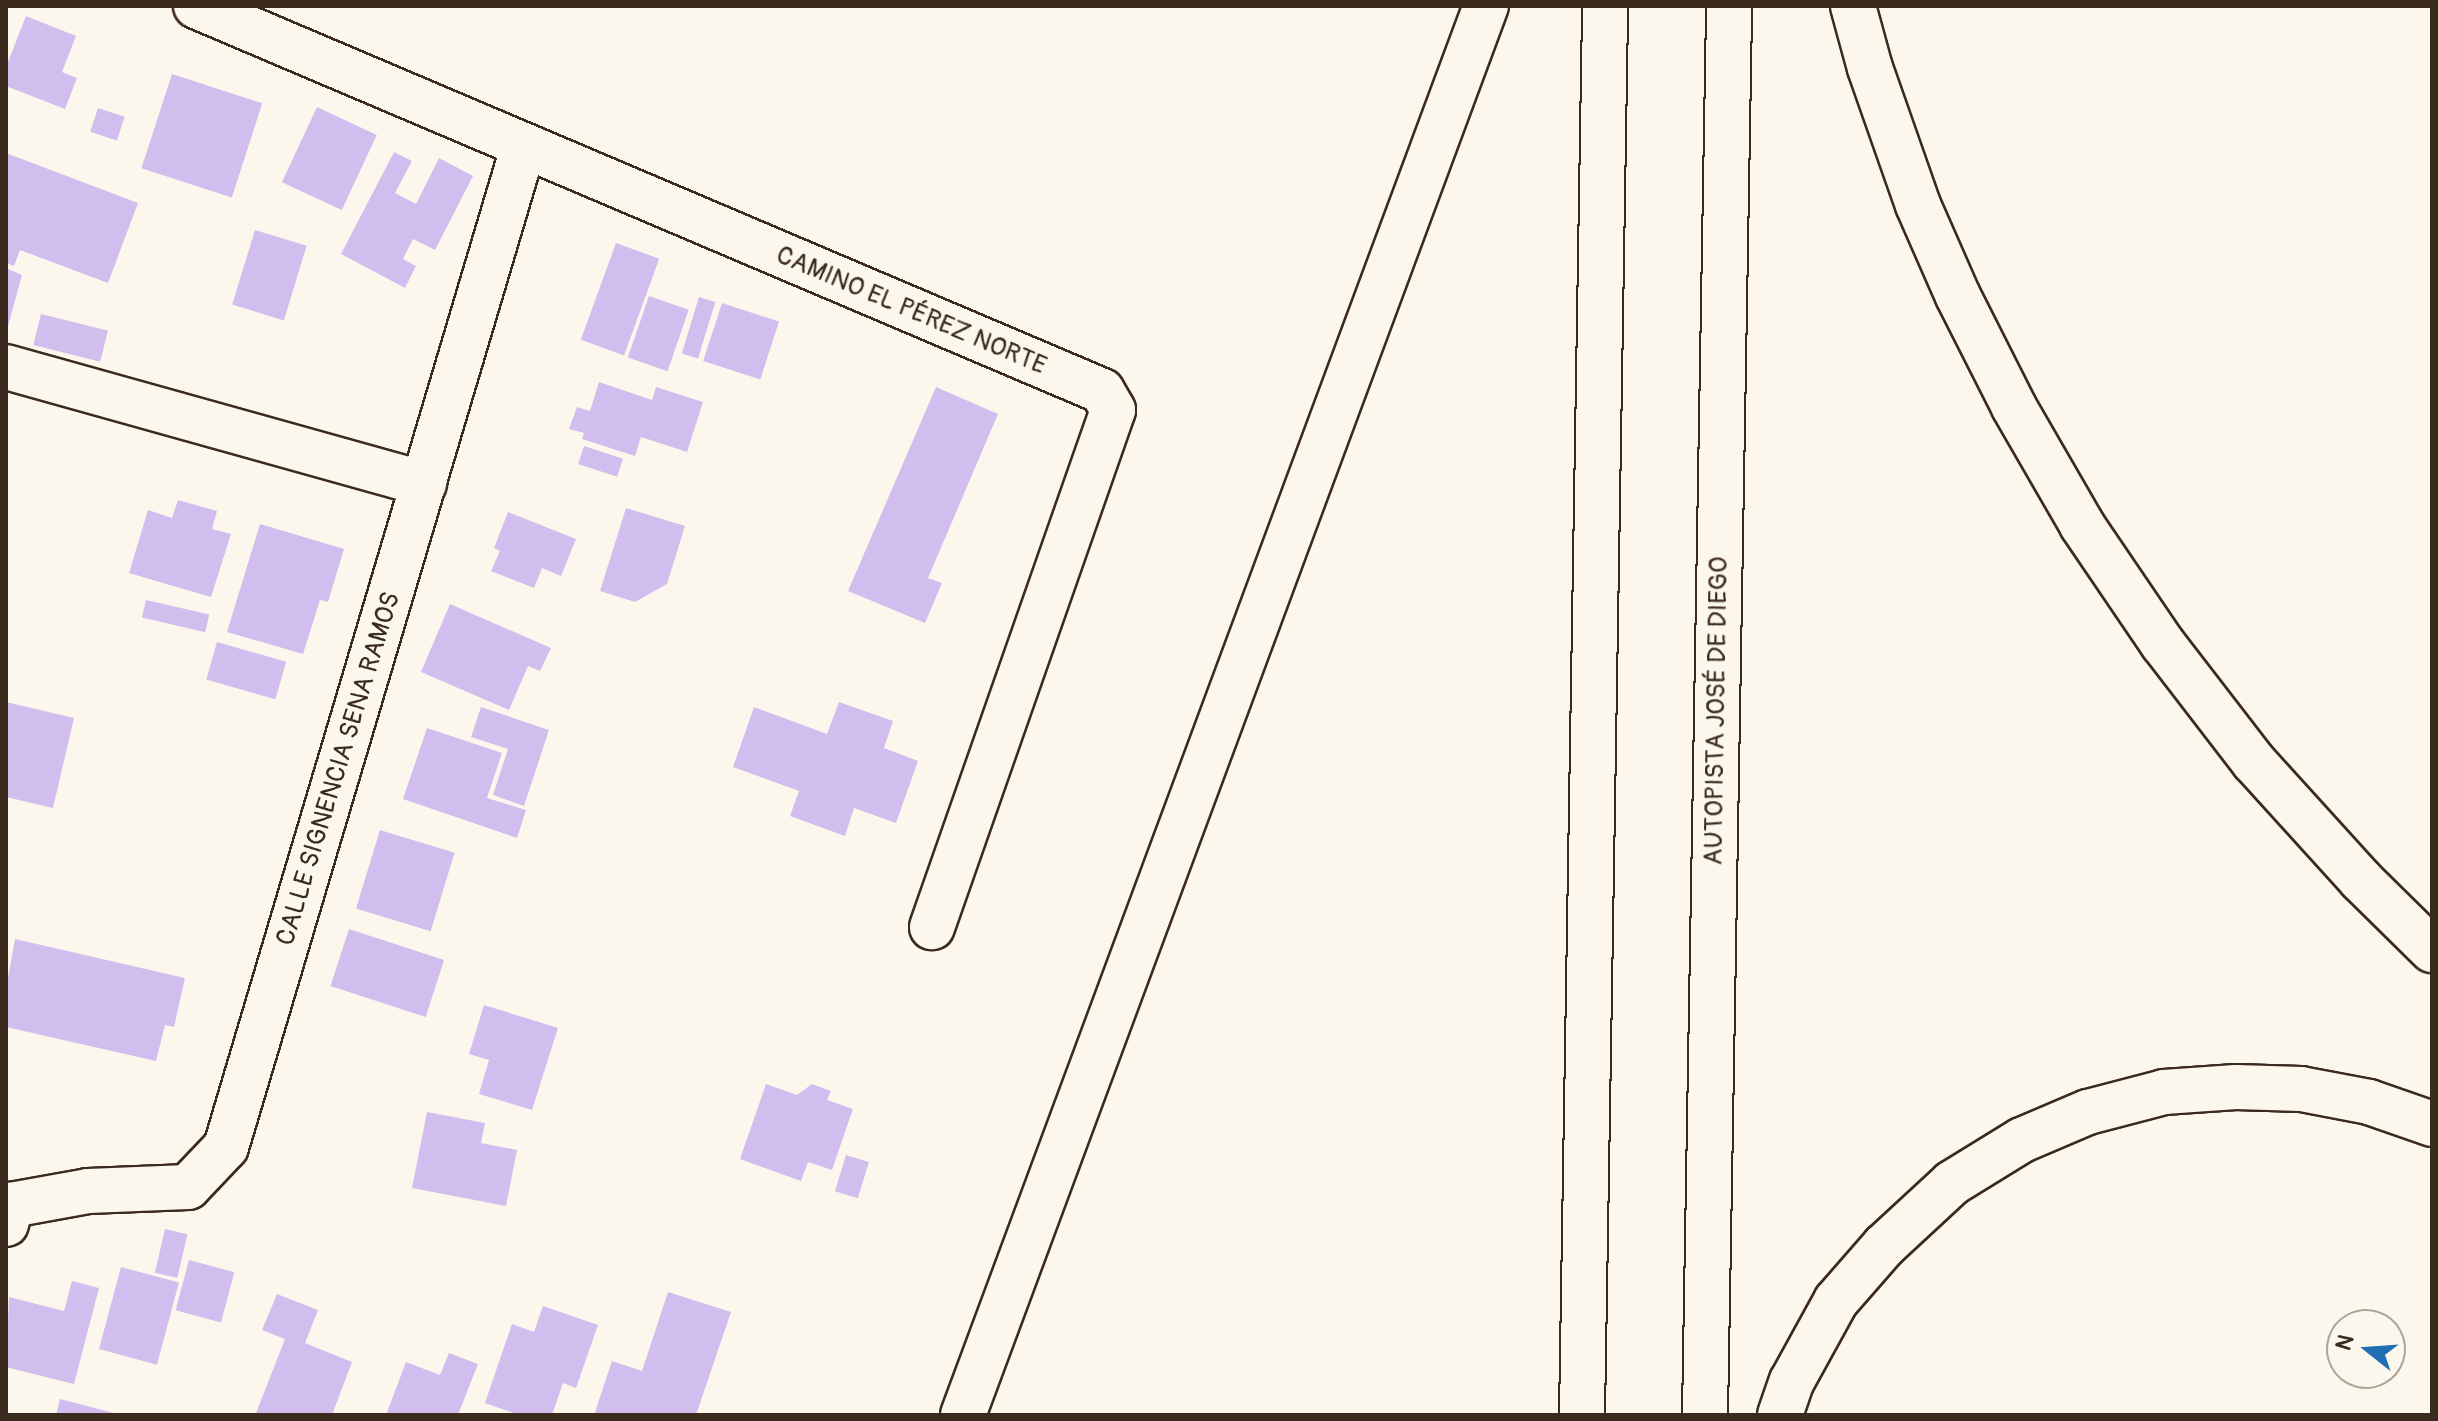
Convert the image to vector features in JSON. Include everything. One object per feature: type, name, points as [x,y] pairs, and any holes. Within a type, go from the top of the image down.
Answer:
[{"type":"main road","name":"CAMINO EL PÉREZ NORTE","points":[[196,6],[523,148],[1102,391],[1113,410],[932,927]]},
{"type":"main road","points":[[963,1415],[1486,6]]},
{"type":"main road","points":[[1582,1415],[1605,6]]},
{"type":"main road","name":"AUTOPISTA JOSÉ DE DIEGO","points":[[1705,1415],[1729,6]]},
{"type":"main road","points":[[1853,6],[1870,68],[1923,218],[2014,407],[2082,525],[2163,644],[2254,762],[2361,880],[2432,950]]},
{"type":"main road","name":"CALLE SIGNENCIA SENA RAMOS","points":[[6,1224],[11,1205],[88,1191],[188,1187],[226,1147],[523,148]]},
{"type":"main road","points":[[6,367],[424,484]]},
{"type":"main road","points":[[1780,1415],[1792,1381],[1836,1301],[1884,1246],[1952,1183],[2022,1140],[2088,1112],[2164,1092],[2236,1087],[2301,1089],[2369,1102],[2432,1124]]},
{"type":"building","points":[[26,16],[76,36],[62,72],[77,78],[65,109],[6,86],[6,67]]},
{"type":"building","points":[[172,74],[262,103],[232,198],[141,168]]},
{"type":"building","points":[[317,107],[377,135],[342,210],[282,182]]},
{"type":"building","points":[[98,108],[125,117],[117,140],[90,132]]},
{"type":"building","points":[[394,152],[412,161],[395,193],[416,204],[439,158],[473,176],[435,250],[413,239],[403,259],[416,266],[405,288],[341,254]]},
{"type":"building","points":[[6,153],[138,203],[108,283],[20,250],[14,266],[6,263]]},
{"type":"building","points":[[255,230],[307,246],[284,320],[232,305]]},
{"type":"building","points":[[616,243],[659,259],[624,356],[581,340]]},
{"type":"building","points":[[6,268],[22,275],[7,330],[6,330]]},
{"type":"building","points":[[649,296],[689,310],[668,371],[628,357]]},
{"type":"building","points":[[699,297],[715,302],[698,358],[682,353]]},
{"type":"building","points":[[722,303],[779,322],[760,380],[703,361]]},
{"type":"building","points":[[41,314],[108,331],[100,362],[33,345]]},
{"type":"building","points":[[599,382],[652,400],[656,387],[703,402],[687,452],[641,437],[635,456],[582,439],[584,433],[569,429],[577,407],[590,411]]},
{"type":"building","points":[[936,387],[998,414],[928,578],[942,583],[925,623],[848,591]]},
{"type":"building","points":[[584,446],[623,459],[617,477],[578,464]]},
{"type":"building","points":[[178,500],[217,511],[212,529],[231,534],[211,597],[129,573],[148,510],[172,518]]},
{"type":"building","points":[[626,508],[685,526],[667,584],[635,602],[600,591]]},
{"type":"building","points":[[508,512],[576,539],[561,576],[542,568],[534,588],[491,571],[500,551],[494,548]]},
{"type":"building","points":[[260,524],[344,549],[328,602],[320,600],[303,654],[227,632]]},
{"type":"building","points":[[146,600],[209,615],[205,632],[142,618]]},
{"type":"building","points":[[450,604],[551,648],[540,671],[528,666],[509,710],[421,672]]},
{"type":"building","points":[[217,642],[286,662],[275,699],[206,679]]},
{"type":"building","points":[[6,702],[74,718],[53,808],[6,797]]},
{"type":"building","points":[[839,702],[893,721],[884,748],[918,761],[896,823],[854,808],[845,836],[790,816],[799,791],[733,767],[754,707],[827,734]]},
{"type":"building","points":[[481,707],[549,730],[524,806],[493,795],[508,749],[471,737]]},
{"type":"building","points":[[427,728],[502,753],[487,798],[526,810],[517,838],[403,799]]},
{"type":"building","points":[[380,830],[455,853],[431,931],[356,908]]},
{"type":"building","points":[[349,929],[444,960],[426,1017],[330,986]]},
{"type":"building","points":[[15,939],[185,978],[174,1027],[165,1025],[156,1061],[6,1027],[6,989]]},
{"type":"building","points":[[484,1005],[558,1028],[532,1110],[479,1094],[489,1060],[469,1054]]},
{"type":"building","points":[[766,1084],[797,1095],[812,1084],[831,1091],[827,1100],[853,1109],[832,1170],[808,1162],[801,1181],[740,1159]]},
{"type":"building","points":[[427,1112],[485,1123],[481,1143],[517,1150],[506,1206],[412,1188]]},
{"type":"building","points":[[846,1155],[869,1162],[858,1198],[835,1191]]},
{"type":"building","points":[[165,1229],[187,1234],[177,1278],[155,1273]]},
{"type":"building","points":[[189,1260],[234,1272],[221,1322],[176,1310]]},
{"type":"building","points":[[121,1267],[179,1283],[157,1365],[99,1349]]},
{"type":"building","points":[[72,1281],[99,1288],[74,1384],[6,1367],[9,1297],[64,1311]]},
{"type":"building","points":[[668,1292],[731,1312],[696,1415],[594,1415],[612,1361],[642,1371]]},
{"type":"building","points":[[277,1294],[318,1310],[305,1343],[352,1362],[332,1415],[256,1413],[285,1339],[262,1330]]},
{"type":"building","points":[[543,1306],[598,1325],[576,1388],[563,1383],[552,1415],[519,1415],[485,1403],[512,1324],[534,1332]]},
{"type":"building","points":[[449,1353],[478,1364],[458,1415],[386,1415],[406,1362],[440,1375]]},
{"type":"building","points":[[60,1399],[118,1414],[56,1415]]}]
